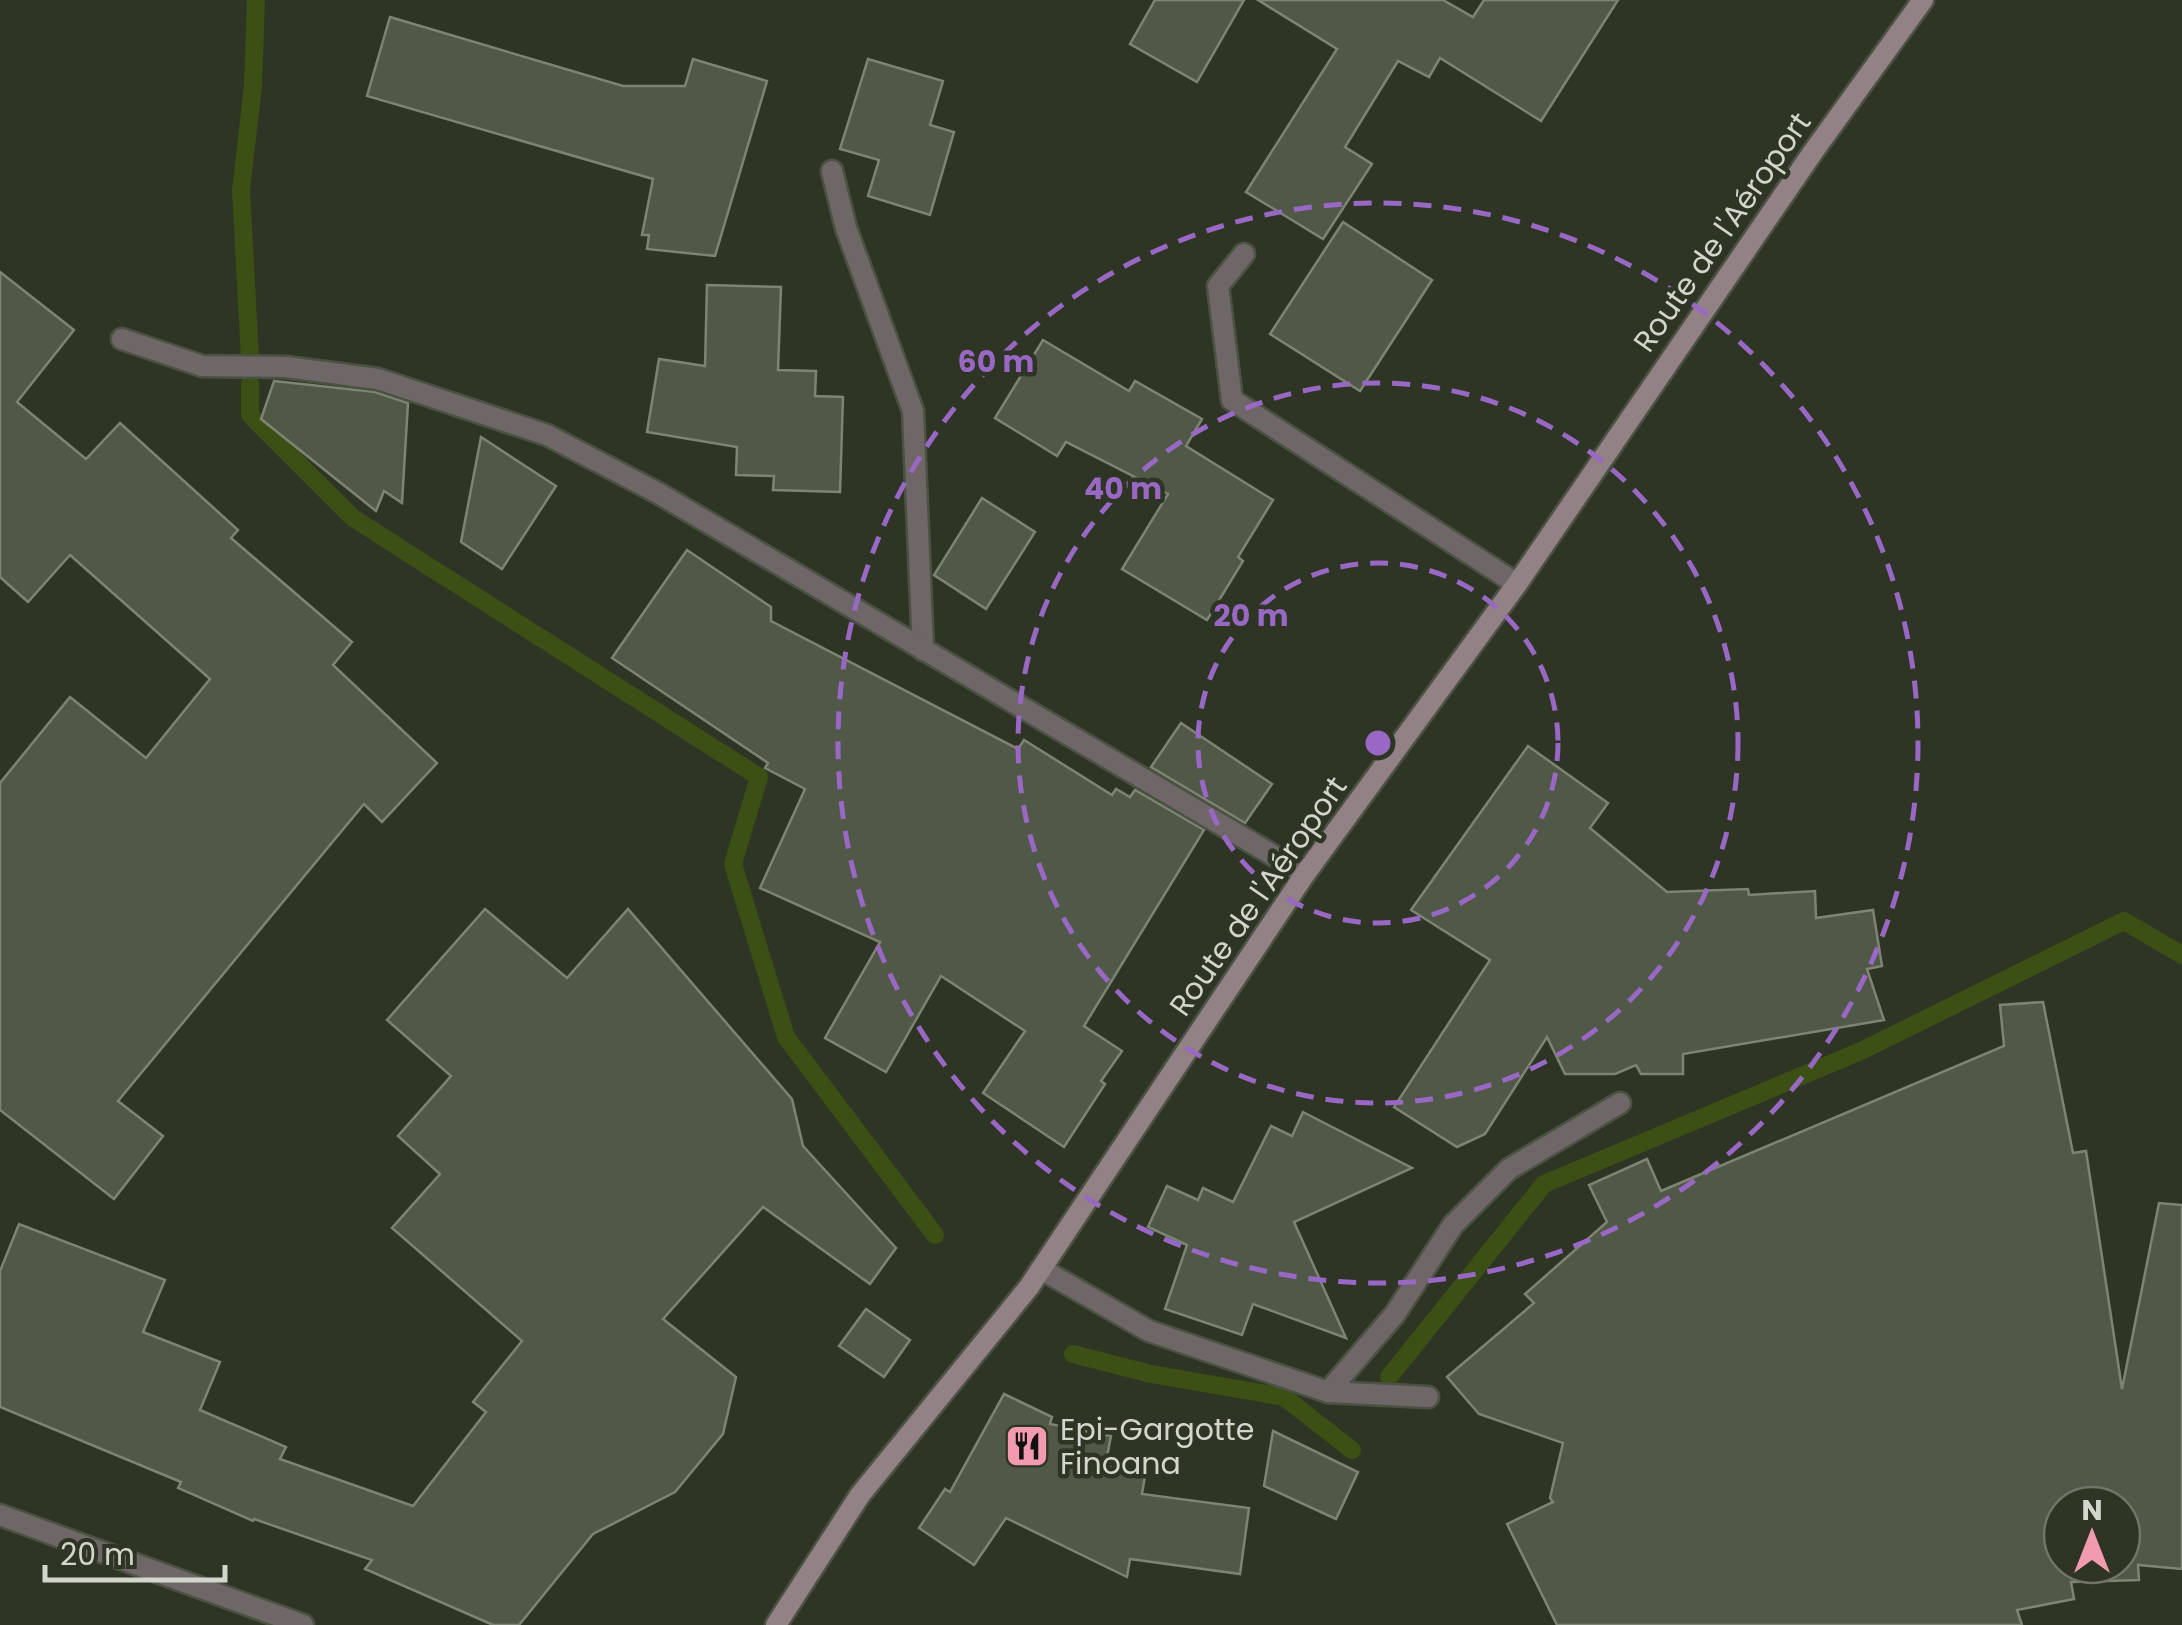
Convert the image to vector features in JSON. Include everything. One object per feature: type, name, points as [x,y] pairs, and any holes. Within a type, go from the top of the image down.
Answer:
[{"type":"main road","name":"Route de l'Aéroport","points":[[776,1625],[860,1495],[1041,1270],[1305,874],[1517,584],[1922,0]]},
{"type":"street","points":[[832,171],[846,228],[912,412],[923,650]]},
{"type":"street","points":[[1244,254],[1218,286],[1232,400],[1517,584]]},
{"type":"street","points":[[122,339],[202,366],[286,367],[378,379],[547,435],[658,493],[1305,874]]},
{"type":"street","points":[[1328,1392],[1395,1314],[1452,1224],[1510,1169],[1620,1103]]},
{"type":"street","points":[[1041,1270],[1149,1331],[1328,1392],[1428,1397]]},
{"type":"street","points":[[0,1515],[302,1625]]},
{"type":"building","points":[[1155,0],[1244,0],[1197,82],[1130,44]]},
{"type":"building","points":[[1258,0],[1443,0],[1473,17],[1484,0],[1618,0],[1541,121],[1440,58],[1429,77],[1398,61],[1345,147],[1372,164],[1323,239],[1246,192],[1337,49]]},
{"type":"building","points":[[390,17],[623,86],[685,86],[693,59],[767,81],[715,256],[647,249],[649,235],[642,235],[653,179],[367,96]]},
{"type":"building","points":[[868,59],[943,81],[930,125],[954,132],[930,215],[868,196],[879,160],[840,149]]},
{"type":"building","points":[[1343,222],[1432,280],[1360,391],[1270,334]]},
{"type":"building","points":[[0,272],[74,330],[17,402],[86,459],[120,423],[238,530],[231,538],[352,642],[333,665],[437,763],[382,822],[364,804],[118,1101],[163,1136],[114,1199],[0,1110],[0,783],[70,697],[146,758],[210,679],[70,555],[28,602],[0,577]]},
{"type":"building","points":[[707,285],[781,287],[778,370],[816,371],[815,396],[843,397],[840,492],[773,490],[774,476],[736,475],[737,447],[647,432],[659,359],[705,366]]},
{"type":"building","points":[[1043,340],[1129,391],[1135,381],[1202,419],[1186,446],[1273,500],[1238,557],[1243,561],[1207,620],[1122,569],[1168,494],[1066,442],[1057,456],[995,418]]},
{"type":"building","points":[[274,381],[375,392],[408,403],[402,503],[384,491],[376,511],[261,419]]},
{"type":"building","points":[[481,437],[556,486],[502,569],[461,542]]},
{"type":"building","points":[[982,498],[1035,532],[986,609],[934,575]]},
{"type":"building","points":[[687,550],[771,607],[771,621],[1018,749],[1024,740],[1112,795],[1116,789],[1130,797],[1135,790],[1204,830],[1084,1026],[1122,1051],[1064,1147],[983,1093],[1025,1031],[941,976],[886,1072],[825,1038],[880,942],[760,888],[805,789],[765,768],[768,763],[612,658]]},
{"type":"building","points":[[1181,723],[1272,784],[1245,823],[1151,767]]},
{"type":"building","points":[[1528,746],[1608,803],[1590,828],[1667,892],[1748,889],[1749,895],[1815,891],[1816,918],[1873,910],[1882,966],[1867,969],[1884,1020],[1683,1054],[1683,1074],[1641,1074],[1636,1065],[1615,1074],[1565,1074],[1547,1037],[1485,1134],[1457,1147],[1394,1107],[1490,960],[1411,910]]},
{"type":"building","points":[[485,909],[567,978],[628,909],[792,1099],[803,1146],[896,1248],[870,1284],[763,1207],[663,1319],[736,1377],[723,1434],[675,1492],[593,1534],[519,1625],[493,1625],[365,1569],[372,1560],[253,1521],[178,1488],[181,1482],[0,1407],[0,1271],[19,1224],[165,1280],[143,1332],[220,1362],[200,1410],[286,1447],[280,1459],[413,1506],[486,1412],[473,1402],[522,1341],[392,1228],[440,1174],[398,1136],[451,1076],[387,1020]]},
{"type":"building","points":[[2043,1002],[2073,1153],[2086,1151],[2122,1389],[2159,1203],[2182,1205],[2182,1569],[2142,1565],[2142,1485],[2042,1485],[2042,1585],[2072,1585],[2074,1599],[2017,1610],[2022,1625],[1557,1625],[1507,1524],[1553,1502],[1550,1498],[1563,1443],[1479,1414],[1447,1377],[1534,1303],[1525,1294],[1607,1222],[1589,1185],[1647,1159],[1661,1191],[2004,1046],[2000,1005]]},
{"type":"building","points":[[1303,1112],[1412,1168],[1294,1222],[1346,1338],[1253,1304],[1242,1335],[1165,1309],[1187,1245],[1148,1227],[1167,1186],[1198,1200],[1203,1188],[1233,1202],[1271,1126],[1292,1136]]},
{"type":"building","points":[[866,1309],[910,1340],[884,1377],[839,1346]]},
{"type":"building","points":[[1004,1394],[1052,1417],[1050,1424],[1111,1436],[1105,1467],[1146,1470],[1142,1494],[1249,1508],[1240,1574],[1130,1559],[1127,1577],[1006,1518],[974,1565],[919,1528],[945,1489],[950,1492]]},
{"type":"building","points":[[1273,1431],[1358,1472],[1336,1519],[1264,1486]]},
{"type":"waterway","points":[[250,358],[241,190],[253,86],[256,0]]},
{"type":"waterway","points":[[250,384],[250,415],[353,518],[759,777],[733,864],[786,1037],[935,1235]]},
{"type":"waterway","points":[[1389,1377],[1544,1184],[1861,1051],[2124,921],[2182,955]]},
{"type":"waterway","points":[[1073,1354],[1151,1374],[1284,1397],[1352,1450]]},
{"type":"place","name":"Epi-Gargotte Finoana","points":[[1027,1446]]}]
